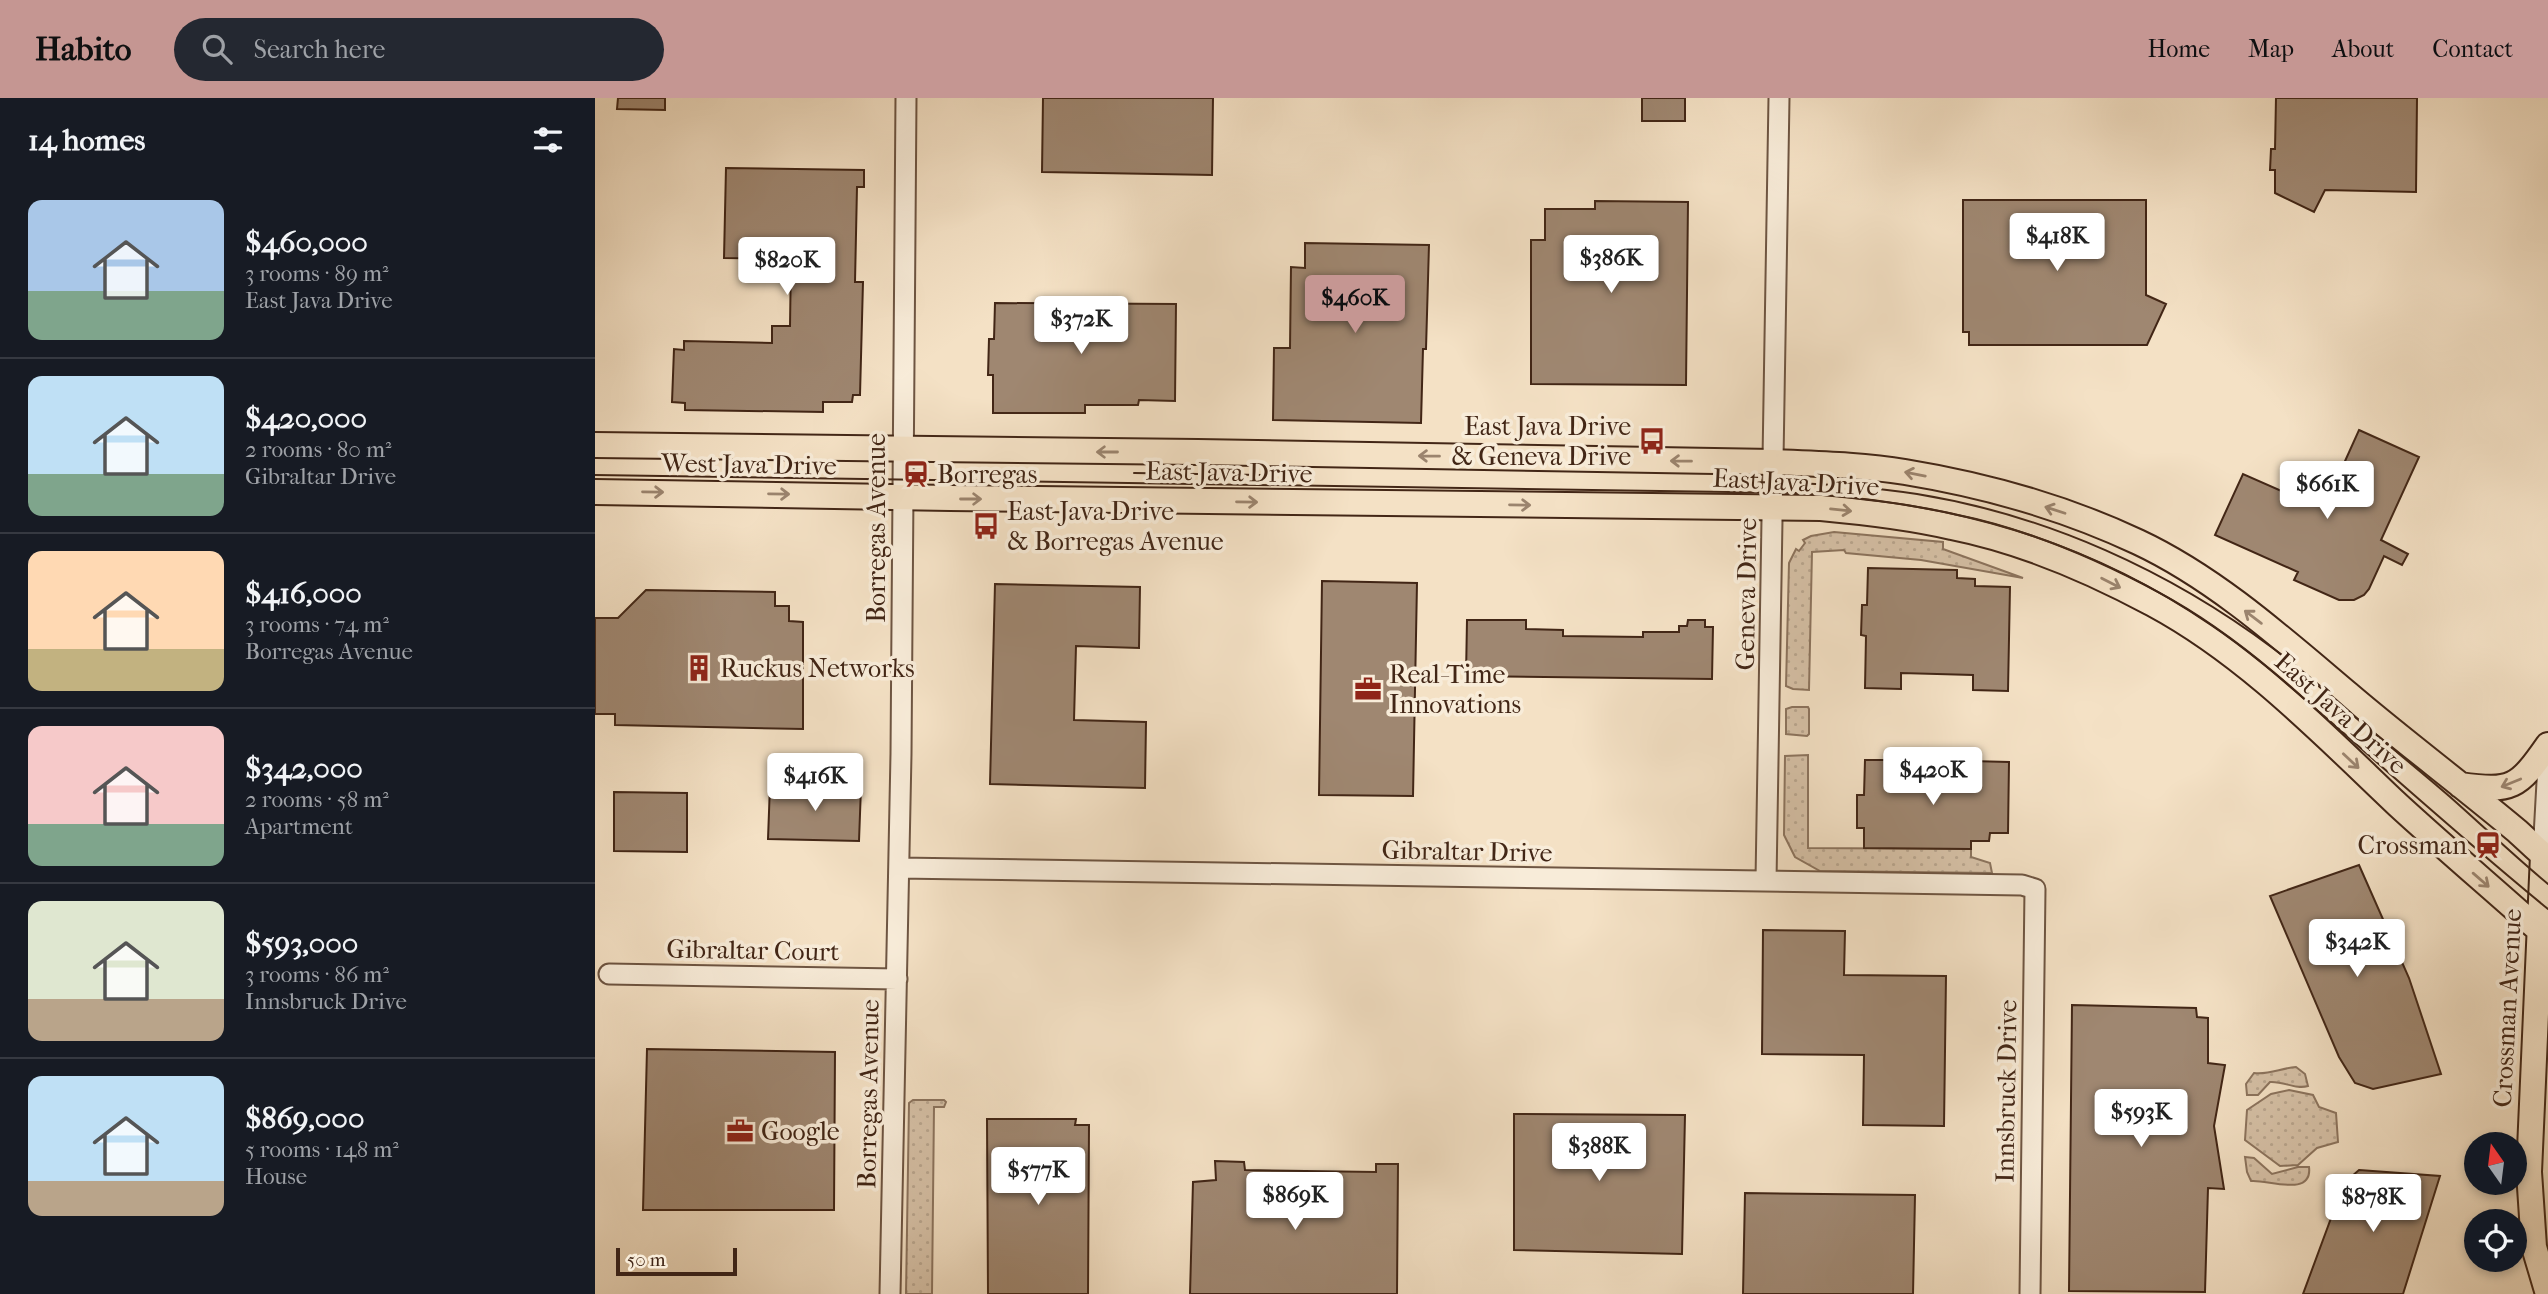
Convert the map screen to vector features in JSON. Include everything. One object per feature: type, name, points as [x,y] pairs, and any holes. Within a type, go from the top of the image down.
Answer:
[{"type":"main road","name":"West Java Drive","points":[[595,445],[902,450]]},
{"type":"main road","name":"East Java Drive","points":[[902,450],[1210,452],[1824,464],[1905,472],[1981,488],[2060,511],[2139,543],[2212,586],[2293,647],[2546,857]]},
{"type":"main road","name":"West Java Drive","points":[[595,492],[903,497]]},
{"type":"main road","name":"East Java Drive","points":[[903,497],[1821,508],[1883,514],[1954,527],[2049,556],[2091,573],[2155,605],[2216,644],[2274,689],[2452,855],[2545,935]]},
{"type":"main road","points":[[2458,785],[2489,789],[2508,787],[2530,771],[2548,745]]},
{"type":"main road","name":"Crossman Avenue","points":[[2546,857],[2545,935],[2532,1091],[2529,1172],[2534,1247],[2548,1294]]},
{"type":"main road","points":[[2532,1091],[2548,1048]]},
{"type":"street","name":"Borregas Avenue","points":[[890,1294],[899,868],[906,98]]},
{"type":"street","name":"Geneva Drive","points":[[1766,881],[1779,98]]},
{"type":"street","name":"Crossman Avenue","points":[[2546,857],[2548,765]]},
{"type":"street","name":"Gibraltar Drive","points":[[899,868],[1766,881],[2035,888]]},
{"type":"street","name":"Innsbruck Drive","points":[[2030,1294],[2035,888]]},
{"type":"street","name":"Gibraltar Court","points":[[609,974],[897,979]]},
{"type":"shaded area","points":[[1834,532],[1943,542],[1943,549],[2023,578],[1921,560],[1846,553],[1844,550],[1812,552],[1809,690],[1793,689],[1786,686],[1789,563],[1796,549],[1799,551],[1805,543],[1803,540]]},
{"type":"shaded area","points":[[1808,707],[1807,736],[1786,734],[1786,709]]},
{"type":"shaded area","points":[[1808,755],[1808,848],[1971,849],[1971,857],[1990,863],[1992,873],[1820,871],[1795,857],[1784,835],[1785,756]]},
{"type":"shaded area","points":[[2296,1067],[2305,1074],[2308,1086],[2270,1082],[2258,1095],[2247,1095],[2246,1084],[2254,1073]]},
{"type":"shaded area","points":[[2289,1090],[2313,1095],[2319,1107],[2336,1113],[2338,1142],[2317,1148],[2298,1165],[2280,1166],[2245,1140],[2247,1110],[2271,1094]]},
{"type":"shaded area","points":[[913,1100],[946,1102],[944,1107],[934,1107],[932,1294],[906,1294],[909,1103]]},
{"type":"shaded area","points":[[2245,1157],[2254,1158],[2272,1174],[2309,1167],[2308,1176],[2304,1182],[2297,1185],[2251,1181]]},
{"type":"building","points":[[618,98],[665,98],[665,110],[617,109]]},
{"type":"building","points":[[1043,98],[1213,98],[1212,175],[1042,172]]},
{"type":"building","points":[[1642,98],[1685,98],[1685,121],[1642,121]]},
{"type":"building","points":[[2276,98],[2417,98],[2416,192],[2325,190],[2314,212],[2275,193],[2275,170],[2270,170],[2271,149],[2275,149]]},
{"type":"building","points":[[726,168],[864,170],[864,187],[857,187],[855,282],[863,282],[860,395],[853,395],[852,402],[823,402],[823,412],[685,410],[685,403],[672,402],[674,349],[684,350],[684,341],[772,343],[772,326],[790,326],[791,259],[724,258]]},
{"type":"building","points":[[1963,200],[2146,200],[2146,295],[2166,304],[2147,345],[1969,345],[1969,332],[1963,332]]},
{"type":"building","points":[[1595,201],[1688,202],[1686,385],[1531,384],[1531,240],[1545,240],[1545,209],[1595,209]]},
{"type":"building","points":[[1305,243],[1429,245],[1421,423],[1273,420],[1274,348],[1290,348],[1291,267],[1305,268]]},
{"type":"building","points":[[995,303],[1176,304],[1175,401],[1139,400],[1138,405],[1085,405],[1085,413],[993,413],[993,375],[988,375],[989,339],[994,339]]},
{"type":"building","points":[[2359,430],[2419,457],[2381,540],[2408,554],[2402,565],[2384,556],[2364,595],[2354,600],[2339,600],[2294,580],[2298,572],[2215,535],[2243,474],[2304,501],[2315,493],[2332,490]]},
{"type":"building","points":[[1868,568],[1957,570],[1957,578],[1975,579],[1975,586],[2010,587],[2008,691],[1973,690],[1973,675],[1901,673],[1901,689],[1865,688],[1866,636],[1861,635],[1862,605],[1867,605]]},
{"type":"building","name":"Real-Time Innovations","points":[[1322,581],[1417,583],[1413,796],[1319,795]]},
{"type":"building","points":[[995,584],[1140,587],[1139,648],[1076,646],[1074,720],[1146,722],[1145,788],[990,784]]},
{"type":"building","name":"Ruckus Networks","points":[[646,590],[775,592],[775,606],[789,606],[789,621],[803,622],[803,729],[615,725],[615,714],[595,714],[595,618],[618,618]]},
{"type":"building","points":[[1467,620],[1526,620],[1526,629],[1563,630],[1563,636],[1643,637],[1643,632],[1679,632],[1679,626],[1687,626],[1688,620],[1705,620],[1705,627],[1713,627],[1712,679],[1466,676]]},
{"type":"building","points":[[1865,760],[1900,760],[1900,774],[1972,775],[1971,761],[2009,762],[2008,833],[1990,833],[1989,841],[1971,841],[1971,849],[1864,848],[1864,828],[1857,828],[1857,795],[1864,795]]},
{"type":"building","points":[[770,785],[861,787],[859,841],[768,839]]},
{"type":"building","points":[[614,792],[687,793],[687,852],[614,851]]},
{"type":"building","points":[[2359,865],[2409,978],[2441,1074],[2373,1089],[2355,1083],[2339,1057],[2270,896]]},
{"type":"building","points":[[1763,930],[1845,931],[1844,975],[1946,976],[1944,1126],[1863,1125],[1864,1055],[1762,1054]]},
{"type":"building","points":[[2072,1005],[2196,1008],[2197,1017],[2208,1018],[2208,1063],[2225,1065],[2214,1126],[2224,1189],[2208,1188],[2205,1292],[2069,1291]]},
{"type":"building","name":"Google","points":[[647,1049],[835,1052],[834,1210],[643,1210]]},
{"type":"building","points":[[1514,1114],[1685,1115],[1682,1254],[1514,1250]]},
{"type":"building","points":[[987,1119],[1076,1119],[1075,1125],[1089,1125],[1088,1294],[988,1294]]},
{"type":"building","points":[[1215,1161],[1244,1162],[1245,1170],[1376,1172],[1376,1164],[1398,1164],[1397,1294],[1190,1294],[1193,1182],[1216,1180]]},
{"type":"building","points":[[2359,1170],[2440,1176],[2403,1294],[2303,1294],[2344,1183]]},
{"type":"building","points":[[1745,1193],[1915,1195],[1913,1294],[1743,1294]]},
{"type":"tram line","points":[[1134,473],[1263,475]]},
{"type":"tram line","points":[[595,475],[1797,493],[1908,505],[1961,516],[2064,547],[2114,569],[2211,625],[2276,675],[2548,909]]},
{"type":"tram line","points":[[1743,482],[1874,488],[1965,503],[2060,532],[2150,571],[2234,621],[2296,666],[2548,884]]},
{"type":"place","name":"East Java Drive & Geneva Drive","points":[[1652,441]]},
{"type":"place","name":"Borregas","points":[[916,474]]},
{"type":"place","name":"East Java Drive & Borregas Avenue","points":[[986,526]]},
{"type":"place","name":"Ruckus Networks","points":[[699,668]]},
{"type":"place","name":"Real-Time Innovations","points":[[1368,689]]},
{"type":"place","name":"Crossman","points":[[2488,845]]},
{"type":"place","name":"Google","points":[[740,1131]]}]
